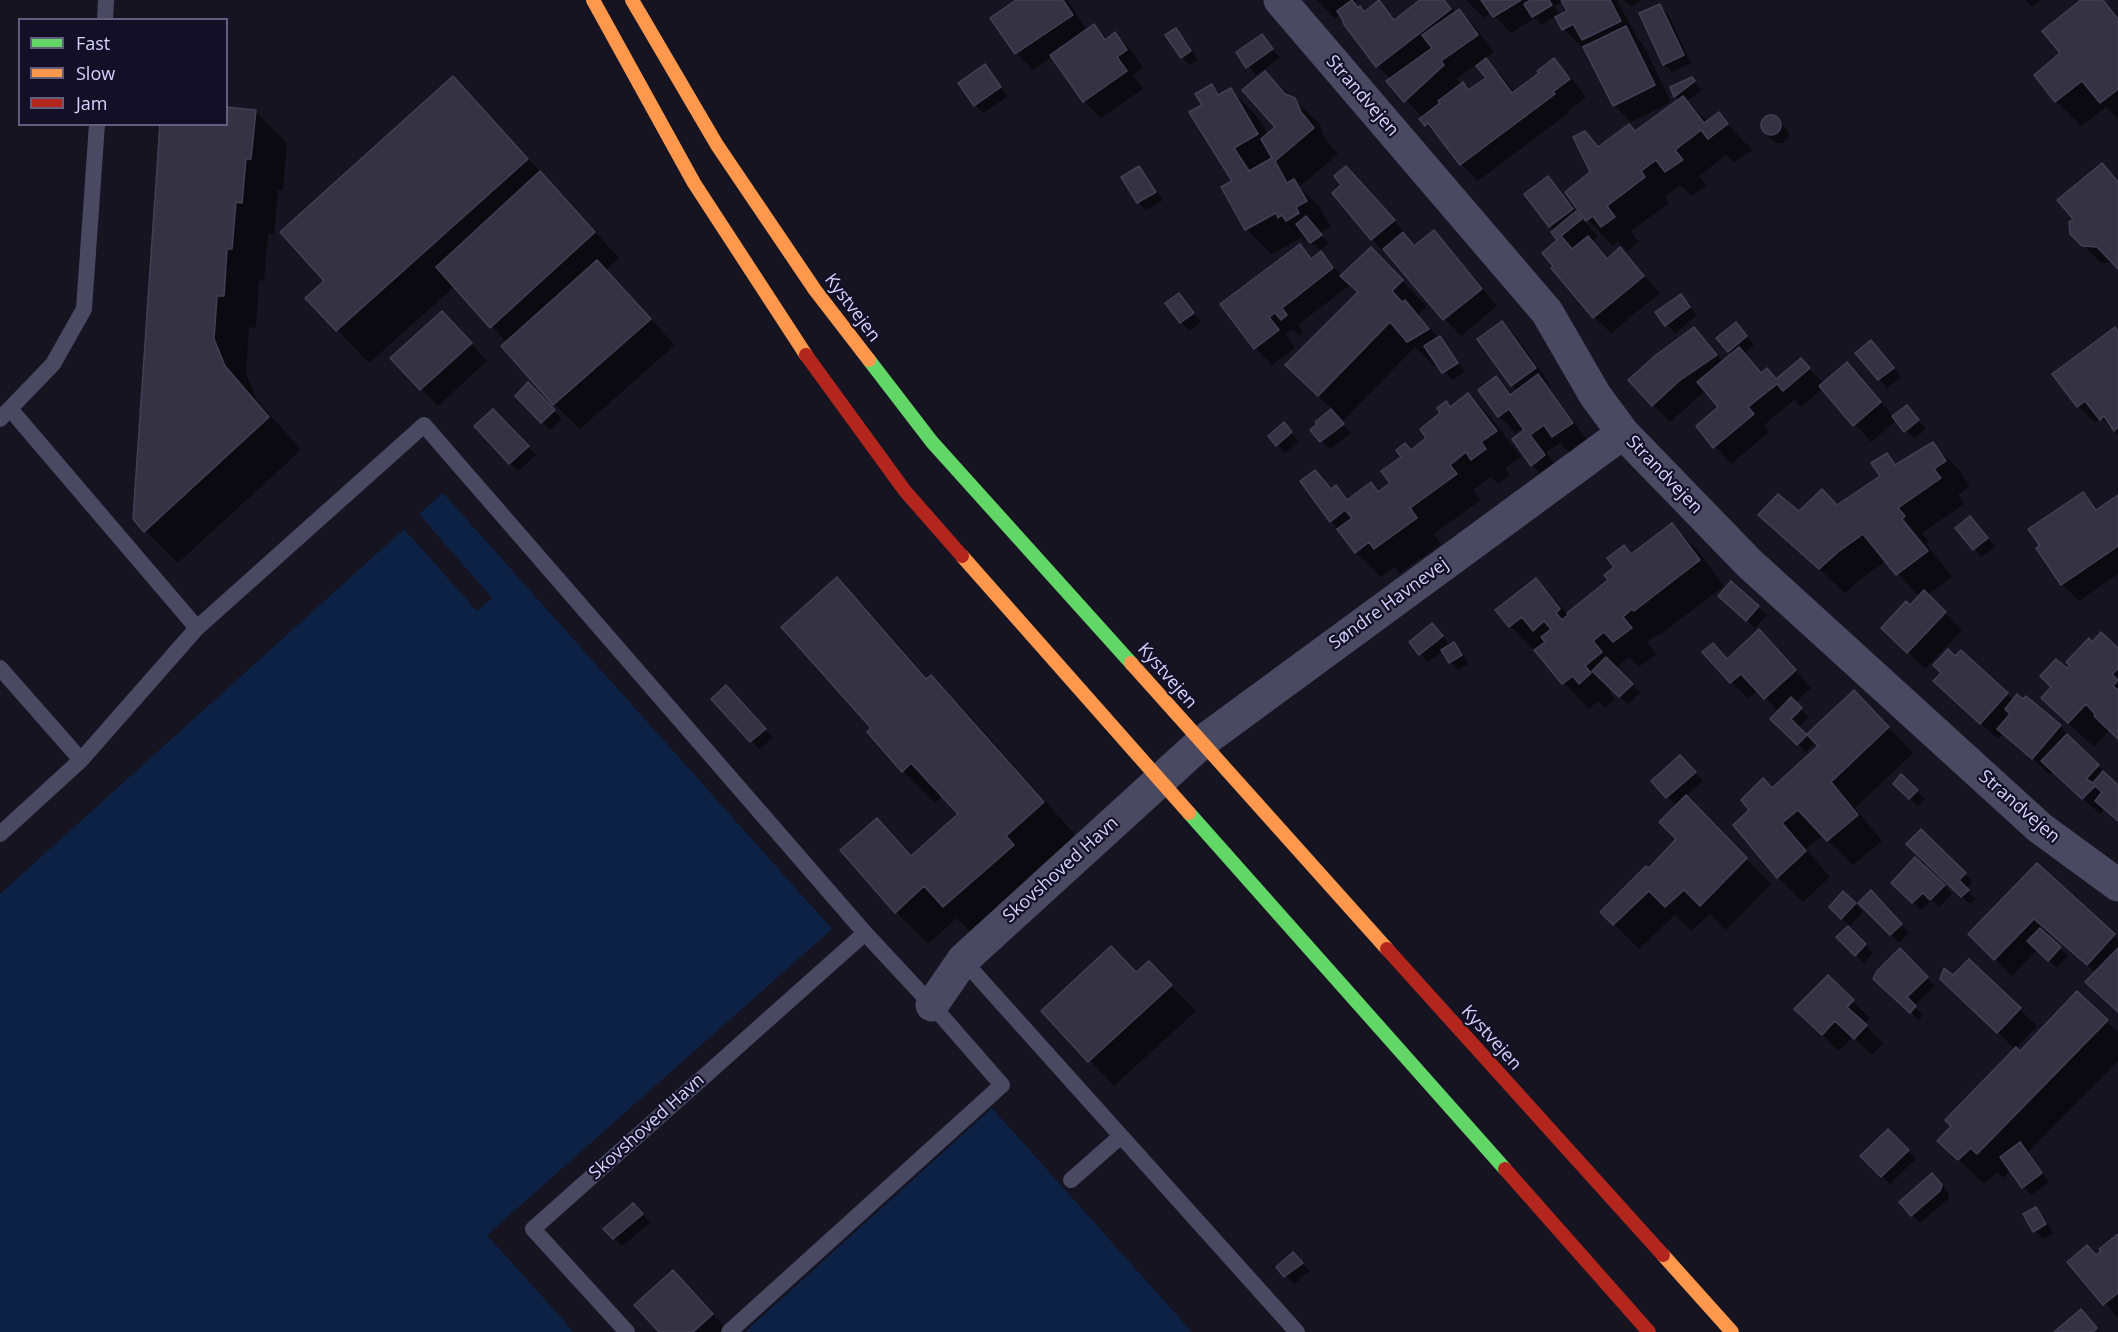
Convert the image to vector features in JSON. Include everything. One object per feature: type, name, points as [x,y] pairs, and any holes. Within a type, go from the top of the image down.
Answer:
[{"type":"main road","points":[[593,0],[694,183],[803,351],[905,490],[1649,1332]]},
{"type":"main road","name":"Kystvejen","points":[[632,0],[717,145],[815,290],[932,442],[1732,1332]]},
{"type":"street","name":"Strandvejen","points":[[1280,0],[1547,312],[1595,395],[1623,433],[1749,562],[2040,828],[2118,885]]},
{"type":"street","name":"Søndre Havnevej","points":[[1160,781],[1202,742],[1623,433]]},
{"type":"street","name":"Skovshoved Havn","points":[[932,1005],[963,960],[1160,781]]},
{"type":"lane","points":[[105,18],[106,0]]},
{"type":"lane","points":[[97,126],[84,309],[53,364],[5,415],[197,628]]},
{"type":"lane","points":[[0,834],[81,759],[197,628],[424,425],[865,933],[1002,1085],[729,1332]]},
{"type":"lane","points":[[0,668],[81,759]]},
{"type":"lane","name":"Skovshoved Havn","points":[[627,1332],[533,1229],[865,933]]},
{"type":"lane","points":[[963,960],[1297,1332]]},
{"type":"lane","points":[[1071,1180],[1121,1136]]},
{"type":"water","points":[[443,493],[832,929],[487,1235],[574,1332],[0,1332],[0,894],[404,529],[477,611],[492,598],[419,514]]},
{"type":"water","points":[[992,1108],[1192,1332],[745,1332]]},
{"type":"building","points":[[1016,0],[1063,0],[1073,15],[1015,54],[990,18]]},
{"type":"building","points":[[1352,0],[1364,12],[1379,0],[1394,20],[1420,0],[1444,0],[1451,9],[1376,67],[1343,23],[1337,11]]},
{"type":"building","points":[[1481,0],[1521,0],[1493,17]]},
{"type":"building","points":[[1531,0],[1549,0],[1552,5],[1532,17],[1524,4]]},
{"type":"building","points":[[1561,0],[1610,0],[1621,21],[1582,40],[1573,24],[1562,30],[1555,17],[1567,11]]},
{"type":"building","points":[[2081,0],[2103,0],[2118,19],[2118,89],[2100,103],[2082,81],[2055,102],[2034,75],[2060,53],[2042,31]]},
{"type":"building","points":[[1660,4],[1684,55],[1663,65],[1639,13]]},
{"type":"building","points":[[1459,9],[1478,35],[1441,61],[1444,65],[1404,102],[1386,81],[1432,48],[1422,35]]},
{"type":"building","points":[[1094,24],[1105,40],[1115,32],[1127,50],[1117,57],[1127,71],[1083,102],[1050,55]]},
{"type":"building","points":[[1626,26],[1655,85],[1613,106],[1583,47]]},
{"type":"building","points":[[1176,28],[1191,51],[1181,58],[1165,35]]},
{"type":"building","points":[[1262,34],[1273,49],[1246,68],[1236,52]]},
{"type":"building","points":[[1486,58],[1512,93],[1539,73],[1537,71],[1554,58],[1570,79],[1553,92],[1555,94],[1460,165],[1428,123],[1425,126],[1419,119],[1463,82],[1468,90],[1486,78],[1476,66]]},
{"type":"building","points":[[985,64],[1001,87],[974,106],[958,83]]},
{"type":"building","points":[[1265,71],[1285,94],[1295,98],[1301,112],[1314,128],[1275,161],[1287,183],[1294,179],[1307,201],[1296,207],[1299,213],[1286,221],[1282,215],[1278,218],[1276,213],[1245,230],[1221,187],[1232,181],[1189,112],[1202,105],[1195,94],[1212,84],[1218,95],[1231,88],[1258,134],[1234,148],[1249,171],[1272,158],[1261,139],[1275,127],[1242,90]]},
{"type":"building","points":[[453,76],[528,159],[336,331],[305,298],[324,281],[280,232]]},
{"type":"building","points":[[1692,77],[1695,81],[1674,97],[1670,87]]},
{"type":"building","points":[[1683,96],[1704,123],[1719,112],[1728,124],[1708,139],[1701,130],[1675,150],[1683,160],[1665,172],[1656,160],[1641,171],[1645,177],[1607,206],[1615,217],[1601,227],[1593,216],[1586,221],[1565,192],[1590,172],[1573,137],[1585,131],[1598,147],[1629,124],[1635,131]]},
{"type":"building","points":[[228,107],[256,110],[251,159],[246,159],[242,203],[236,202],[232,249],[227,249],[224,296],[217,296],[214,339],[225,366],[269,417],[144,532],[133,519],[160,126],[228,126]]},
{"type":"building","points":[[1767,115],[1775,115],[1781,121],[1781,129],[1775,135],[1767,135],[1761,129],[1761,121]]},
{"type":"building","points":[[2102,163],[2118,182],[2118,269],[2097,247],[2082,246],[2070,234],[2069,222],[2073,219],[2057,200]]},
{"type":"building","points":[[1139,166],[1156,192],[1137,203],[1121,177]]},
{"type":"building","points":[[1346,166],[1395,220],[1371,240],[1332,193],[1341,185],[1334,176]]},
{"type":"building","points":[[540,171],[595,232],[490,328],[436,267]]},
{"type":"building","points":[[1548,176],[1573,209],[1549,227],[1524,194]]},
{"type":"building","points":[[1576,211],[1582,219],[1561,236],[1572,249],[1588,236],[1607,259],[1620,247],[1644,276],[1593,318],[1551,268],[1553,266],[1542,253],[1557,240],[1551,232]]},
{"type":"building","points":[[1306,216],[1322,235],[1310,243],[1296,224]]},
{"type":"building","points":[[1434,230],[1482,289],[1443,320],[1383,249],[1403,232],[1414,246]]},
{"type":"building","points":[[1300,244],[1311,259],[1321,251],[1333,268],[1282,308],[1287,315],[1281,320],[1275,313],[1269,317],[1279,330],[1254,349],[1220,304]]},
{"type":"building","points":[[1371,247],[1403,280],[1392,291],[1402,302],[1405,300],[1429,329],[1407,342],[1390,322],[1318,396],[1285,365],[1358,292],[1340,276]]},
{"type":"building","points":[[597,260],[651,319],[553,405],[501,346]]},
{"type":"building","points":[[1179,293],[1194,313],[1180,323],[1165,303]]},
{"type":"building","points":[[1681,294],[1690,307],[1665,326],[1655,312]]},
{"type":"building","points":[[442,311],[472,343],[420,390],[390,358]]},
{"type":"building","points":[[1502,321],[1536,368],[1511,386],[1477,339]]},
{"type":"building","points":[[1736,322],[1747,336],[1728,352],[1716,338]]},
{"type":"building","points":[[1694,327],[1717,355],[1679,381],[1652,406],[1628,380],[1656,355]]},
{"type":"building","points":[[2115,327],[2118,332],[2118,427],[2114,431],[2104,416],[2100,420],[2085,401],[2077,407],[2052,374]]},
{"type":"building","points":[[1440,336],[1458,363],[1442,373],[1424,346]]},
{"type":"building","points":[[1871,340],[1894,368],[1878,380],[1855,353]]},
{"type":"building","points":[[1739,347],[1761,373],[1767,368],[1776,379],[1801,358],[1810,368],[1783,391],[1777,384],[1748,407],[1754,414],[1713,448],[1696,426],[1718,407],[1697,382]]},
{"type":"building","points":[[1847,362],[1881,402],[1853,426],[1819,386]]},
{"type":"building","points":[[1538,374],[1573,423],[1552,437],[1544,425],[1530,435],[1545,455],[1531,466],[1512,439],[1524,430],[1509,409],[1498,417],[1478,390],[1496,376],[1510,395]]},
{"type":"building","points":[[528,382],[555,410],[541,423],[515,396]]},
{"type":"building","points":[[1468,393],[1497,431],[1481,442],[1486,449],[1471,460],[1466,452],[1450,465],[1457,474],[1410,508],[1417,518],[1374,549],[1369,542],[1355,553],[1337,529],[1352,518],[1345,510],[1330,522],[1300,481],[1315,470],[1331,489],[1336,485],[1347,500],[1371,482],[1378,492],[1390,483],[1381,471],[1401,457],[1396,450],[1405,443],[1411,450],[1426,438],[1420,429],[1440,413],[1437,408],[1446,401],[1450,407]]},
{"type":"building","points":[[1907,405],[1919,420],[1904,432],[1892,416]]},
{"type":"building","points":[[493,409],[529,446],[509,464],[474,426]]},
{"type":"building","points":[[1331,409],[1344,424],[1320,442],[1310,430],[1317,424],[1315,422]]},
{"type":"building","points":[[1284,422],[1292,432],[1276,446],[1268,436]]},
{"type":"building","points":[[1933,442],[1946,461],[1934,469],[1941,478],[1898,508],[1905,516],[1902,519],[1928,551],[1896,575],[1863,534],[1819,569],[1758,515],[1778,494],[1799,511],[1822,489],[1837,505],[1880,476],[1871,463],[1887,453],[1895,465]]},
{"type":"building","points":[[2083,492],[2096,510],[2118,495],[2118,546],[2061,585],[2036,548],[2040,546],[2028,529]]},
{"type":"building","points":[[1970,516],[1988,538],[1973,550],[1955,528]]},
{"type":"building","points":[[1672,523],[1700,560],[1623,617],[1632,628],[1613,642],[1604,632],[1593,641],[1602,652],[1585,666],[1591,673],[1579,684],[1573,676],[1562,684],[1534,650],[1545,642],[1541,637],[1551,629],[1544,621],[1533,631],[1522,617],[1509,627],[1495,610],[1536,578],[1560,609],[1556,613],[1562,620],[1568,615],[1567,613],[1608,580],[1604,575],[1614,567],[1607,558],[1624,545],[1631,554]]},
{"type":"building","points":[[837,577],[926,679],[931,675],[1044,802],[1006,836],[1014,845],[943,907],[924,886],[895,913],[840,850],[877,818],[911,856],[958,814],[911,763],[902,772],[867,732],[871,728],[781,627]]},
{"type":"building","points":[[1731,581],[1759,606],[1746,621],[1718,596]]},
{"type":"building","points":[[1924,590],[1946,612],[1907,653],[1881,628],[1906,601],[1910,605]]},
{"type":"building","points":[[1432,623],[1443,636],[1419,655],[1409,642]]},
{"type":"building","points":[[1759,629],[1796,670],[1764,699],[1741,674],[1730,683],[1702,652],[1713,643],[1727,659]]},
{"type":"building","points":[[2101,632],[2118,648],[2118,669],[2112,674],[2118,680],[2113,686],[2118,690],[2118,739],[2094,716],[2095,714],[2086,704],[2068,723],[2041,698],[2051,687],[2040,676],[2056,659],[2067,668],[2070,666],[2066,662],[2089,638],[2092,642]]},
{"type":"building","points":[[1454,642],[1462,655],[1449,663],[1441,650]]},
{"type":"building","points":[[1948,649],[1955,656],[1961,650],[2008,693],[1980,724],[1933,681],[1941,673],[1933,665]]},
{"type":"building","points":[[1606,657],[1633,684],[1619,697],[1592,671]]},
{"type":"building","points":[[726,685],[766,729],[750,742],[711,699]]},
{"type":"building","points":[[1854,690],[1889,727],[1831,782],[1858,815],[1827,841],[1798,810],[1782,823],[1806,851],[1777,878],[1733,825],[1749,810],[1741,800],[1763,778],[1772,788],[1818,746],[1807,734]]},
{"type":"building","points":[[2017,694],[2023,699],[2026,696],[2061,725],[2032,759],[1997,729],[2010,714],[2005,709]]},
{"type":"building","points":[[1791,697],[1802,708],[1791,719],[1807,735],[1797,745],[1770,719]]},
{"type":"building","points":[[2067,734],[2099,765],[2086,779],[2093,783],[2103,771],[2118,785],[2118,821],[2095,801],[2102,792],[2095,786],[2082,799],[2041,761]]},
{"type":"building","points":[[1680,755],[1696,772],[1666,798],[1651,781]]},
{"type":"building","points":[[1901,774],[1918,790],[1909,799],[1893,784]]},
{"type":"building","points":[[1686,795],[1747,858],[1700,906],[1684,890],[1665,907],[1649,891],[1613,925],[1600,912],[1646,866],[1649,868],[1676,839],[1659,822]]},
{"type":"building","points":[[1921,829],[1966,873],[1959,880],[1969,890],[1961,897],[1906,844]]},
{"type":"building","points":[[1915,857],[1945,885],[1930,900],[1923,893],[1912,903],[1891,883]]},
{"type":"building","points":[[2037,863],[2115,934],[2087,965],[2034,919],[1994,960],[1968,934]]},
{"type":"building","points":[[1871,890],[1902,924],[1890,935],[1858,903]]},
{"type":"building","points":[[1843,891],[1856,903],[1841,919],[1829,907]]},
{"type":"building","points":[[1848,926],[1866,944],[1855,956],[1836,937]]},
{"type":"building","points":[[2040,928],[2061,947],[2048,961],[2027,941]]},
{"type":"building","points":[[1111,946],[1136,972],[1149,961],[1172,985],[1088,1062],[1041,1011]]},
{"type":"building","points":[[1900,948],[1928,977],[1907,997],[1916,1006],[1910,1013],[1873,979],[1877,971]]},
{"type":"building","points":[[2118,948],[2118,1012],[2085,982]]},
{"type":"building","points":[[1969,959],[2021,1008],[1997,1033],[1940,979],[1944,968],[1953,975]]},
{"type":"building","points":[[1828,975],[1854,1000],[1847,1007],[1867,1025],[1854,1039],[1835,1021],[1822,1035],[1794,1009]]},
{"type":"building","points":[[2077,991],[2108,1020],[1977,1154],[1971,1148],[1958,1160],[1937,1141],[1951,1126],[1945,1120],[2016,1047],[2020,1051]]},
{"type":"building","points":[[1888,1129],[1909,1150],[1881,1177],[1860,1156]]},
{"type":"building","points":[[2020,1142],[2042,1173],[2022,1188],[2000,1157]]},
{"type":"building","points":[[1932,1173],[1942,1185],[1940,1191],[1911,1216],[1899,1202]]},
{"type":"building","points":[[633,1203],[643,1214],[613,1239],[603,1229]]},
{"type":"building","points":[[2036,1207],[2046,1224],[2033,1232],[2023,1214]]},
{"type":"building","points":[[2118,1234],[2118,1293],[2103,1305],[2067,1262],[2087,1245],[2096,1255],[2101,1251],[2099,1249]]},
{"type":"building","points":[[1293,1252],[1303,1263],[1284,1277],[1276,1267]]},
{"type":"building","points":[[673,1270],[713,1314],[693,1332],[659,1332],[634,1305]]},
{"type":"building","points":[[2081,1309],[2097,1328],[2093,1332],[2054,1332]]},
{"type":"traffic: fast","points":[[869,360],[932,442],[1131,663]]},
{"type":"traffic: fast","points":[[1189,813],[1505,1169]]},
{"type":"traffic: slow","points":[[593,0],[694,183],[806,355]]},
{"type":"traffic: slow","points":[[632,0],[717,145],[815,290],[869,360]]},
{"type":"traffic: slow","points":[[962,556],[1189,813]]},
{"type":"traffic: slow","points":[[1131,663],[1387,949]]},
{"type":"traffic: slow","points":[[1663,1255],[1732,1332]]},
{"type":"traffic: jam","points":[[806,355],[905,491],[962,556]]},
{"type":"traffic: jam","points":[[1387,949],[1663,1255]]},
{"type":"traffic: jam","points":[[1505,1169],[1649,1332]]}]
